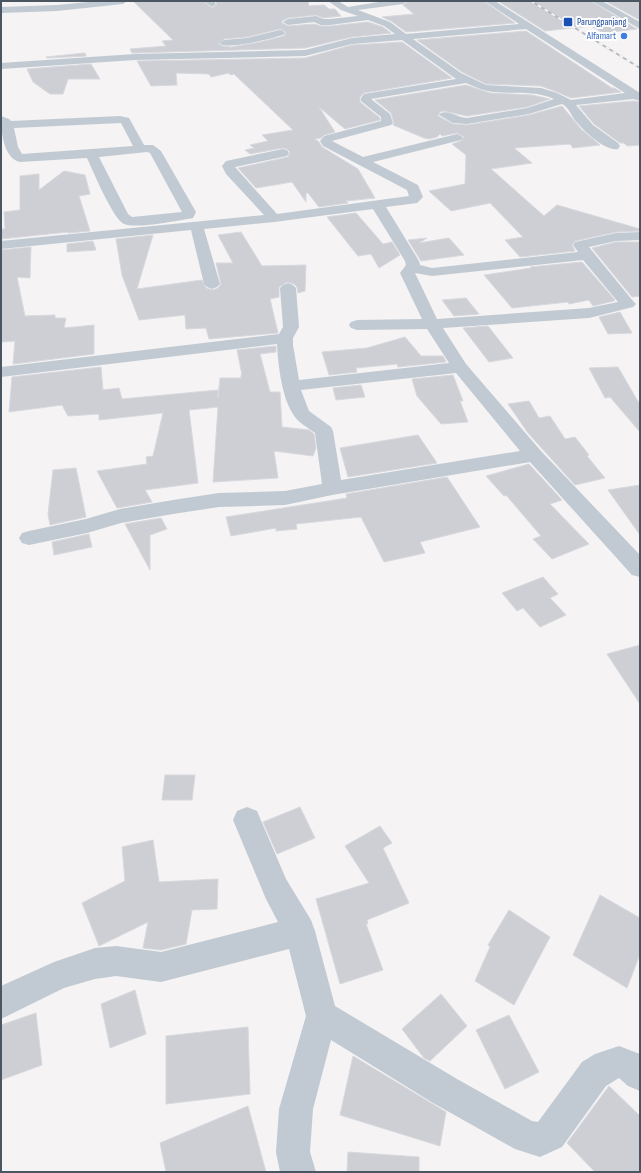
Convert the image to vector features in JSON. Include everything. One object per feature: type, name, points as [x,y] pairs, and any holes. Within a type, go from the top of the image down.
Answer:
[{"type":"street","points":[[12,22],[5,10],[123,1]]},
{"type":"street","points":[[332,1],[347,9],[387,24],[404,38],[467,80],[492,89],[541,91],[566,101],[589,129],[614,146]]},
{"type":"street","points":[[347,9],[403,1]]},
{"type":"street","points":[[489,1],[638,96]]},
{"type":"street","points":[[596,1],[640,26]]},
{"type":"street","points":[[288,22],[316,19],[322,22],[330,22],[370,17]]},
{"type":"street","points":[[1,66],[171,51],[304,53],[352,41],[404,38],[527,26]]},
{"type":"street","points":[[215,43],[242,41],[280,33]]},
{"type":"street","points":[[1,245],[274,218],[412,200],[416,197],[413,188],[327,143],[326,141],[328,138],[387,123],[386,116],[366,101],[368,96],[467,80]]},
{"type":"street","points":[[445,115],[458,121],[467,122],[529,111],[566,101],[638,96]]},
{"type":"street","points":[[63,122],[71,138],[85,154],[122,216],[128,221],[135,222],[188,215],[186,207],[155,152],[149,148],[140,149],[85,154],[27,158],[17,157],[4,122],[63,122],[123,119],[140,149]]},
{"type":"street","points":[[362,161],[457,138]]},
{"type":"street","points":[[274,218],[230,171],[228,166],[230,164],[283,152]]},
{"type":"street","points":[[377,204],[412,261],[413,265],[408,273],[432,324],[460,367],[534,455],[640,569]]},
{"type":"street","points":[[196,225],[212,284]]},
{"type":"street","points":[[357,325],[432,324],[589,313],[628,304],[580,245],[616,238],[640,236]]},
{"type":"street","points":[[412,268],[432,272],[587,255]]},
{"type":"street","points":[[288,288],[291,327],[285,338],[284,346],[292,386],[302,414],[324,431],[332,488]]},
{"type":"street","points":[[1,372],[285,338]]},
{"type":"street","points":[[292,386],[460,367]]},
{"type":"street","points":[[29,538],[87,526],[120,516],[173,507],[219,500],[285,498],[332,488],[534,455]]},
{"type":"street","points":[[247,820],[276,889],[300,931],[322,1016],[296,1109],[293,1152],[298,1172]]},
{"type":"street","points":[[1,1003],[33,987],[84,966],[110,961],[152,968],[161,967],[300,931]]},
{"type":"street","points":[[322,1016],[445,1091],[527,1137],[540,1140],[550,1134],[594,1074],[607,1066],[619,1062],[630,1066],[640,1074]]},
{"type":"building","points":[[133,1],[203,1],[212,8],[217,4],[216,1],[308,1],[309,6],[324,5],[329,9],[335,9],[341,16],[323,18],[316,15],[288,18],[282,21],[282,23],[288,26],[314,24],[330,26],[368,22],[383,27],[391,33],[352,37],[305,48],[132,53],[130,49],[166,46],[162,41],[173,40]],"holes":[[[280,29],[286,32],[284,36],[260,42],[231,47],[218,44],[224,39],[247,37]]]},
{"type":"building","points":[[408,1],[484,1],[515,23],[406,32],[391,21],[382,17],[414,14],[403,5]]},
{"type":"building","points":[[498,1],[591,1],[637,29],[603,33],[591,26],[545,31]]},
{"type":"building","points":[[605,1],[640,1],[640,20]]},
{"type":"building","points":[[526,31],[612,88],[621,92],[571,98],[541,86],[486,84],[462,72],[417,40]]},
{"type":"building","points":[[402,42],[452,78],[364,93],[360,97],[360,102],[380,118],[380,120],[345,129],[319,107],[335,132],[315,139],[322,147],[358,169],[375,198],[346,201],[348,203],[319,207],[308,193],[306,193],[306,202],[292,182],[256,188],[238,168],[288,157],[290,152],[283,148],[250,154],[245,150],[254,148],[250,145],[268,141],[262,135],[293,130],[234,74],[230,75],[229,73],[211,77],[209,74],[176,73],[177,85],[151,86],[137,61],[305,58],[352,45]]},
{"type":"building","points":[[85,53],[86,56],[46,57]]},
{"type":"building","points":[[91,64],[100,79],[68,79],[63,94],[50,94],[33,82],[27,69]]},
{"type":"building","points":[[466,85],[490,93],[532,95],[550,99],[527,107],[467,116],[444,111],[440,112],[438,116],[453,124],[467,125],[529,115],[562,106],[581,129],[600,145],[573,148],[570,144],[514,148],[532,163],[491,169],[544,216],[557,205],[640,229],[640,231],[616,232],[575,241],[572,245],[575,251],[520,257],[505,240],[523,237],[490,203],[451,211],[429,191],[465,184],[466,155],[452,144],[461,141],[464,137],[457,133],[442,136],[440,134],[437,137],[429,139],[424,138],[393,125],[394,123],[391,113],[375,100]]},
{"type":"building","points":[[633,101],[640,102],[640,145],[627,146],[624,143],[620,143],[594,124],[579,106]]},
{"type":"building","points":[[64,171],[85,175],[90,194],[79,196],[90,231],[1,239],[1,229],[5,229],[4,212],[20,210],[20,176],[39,174],[39,190]]},
{"type":"building","points":[[356,213],[383,244],[392,242],[400,255],[379,268],[371,254],[358,256],[327,217]]},
{"type":"building","points":[[241,232],[262,266],[306,265],[305,291],[298,293],[297,287],[294,284],[287,282],[279,287],[279,297],[270,299],[278,333],[209,339],[206,328],[186,329],[185,315],[139,320],[122,275],[116,239],[153,235],[137,289],[202,280],[206,288],[213,290],[218,288],[221,284],[216,263],[233,263],[218,235]]},
{"type":"building","points":[[427,238],[419,243],[449,238],[464,255],[421,261],[408,240]]},
{"type":"building","points":[[93,241],[96,250],[67,252],[67,244]]},
{"type":"building","points":[[616,242],[640,242],[640,296],[632,297],[592,248]]},
{"type":"building","points":[[31,247],[30,278],[17,277],[25,316],[55,315],[55,318],[66,318],[64,328],[94,325],[94,354],[13,364],[15,341],[1,342],[1,250]]},
{"type":"building","points":[[582,262],[615,300],[614,301],[593,306],[589,300],[569,304],[568,302],[512,308],[484,275],[531,268],[530,267]]},
{"type":"building","points":[[466,298],[479,314],[454,316],[442,300]]},
{"type":"building","points":[[620,312],[632,333],[608,334],[599,317]]},
{"type":"building","points":[[488,326],[513,358],[489,362],[463,328]]},
{"type":"building","points":[[405,337],[421,356],[443,356],[446,362],[398,367],[397,364],[356,368],[357,372],[329,375],[322,352],[367,348]]},
{"type":"building","points":[[276,346],[276,352],[260,354],[270,392],[280,392],[282,427],[309,430],[314,434],[316,448],[313,456],[274,451],[278,478],[213,482],[218,407],[189,410],[198,483],[145,490],[152,502],[117,508],[97,471],[147,464],[146,457],[153,456],[163,413],[99,420],[99,414],[68,416],[62,405],[9,412],[12,377],[101,367],[103,390],[119,388],[122,399],[218,390],[218,398],[220,378],[241,378],[242,375],[237,350]]},
{"type":"building","points":[[618,367],[640,405],[640,432],[610,397],[605,398],[589,368]]},
{"type":"building","points":[[453,375],[463,401],[460,401],[468,422],[441,424],[417,396],[412,379]]},
{"type":"building","points":[[361,385],[365,397],[336,400],[333,388]]},
{"type":"building","points":[[529,401],[539,418],[550,416],[565,439],[575,437],[589,455],[587,456],[605,478],[575,485],[528,433],[508,404]]},
{"type":"building","points":[[418,435],[437,463],[348,477],[340,448]]},
{"type":"building","points":[[529,464],[562,500],[550,504],[589,544],[552,559],[533,539],[541,536],[506,495],[504,496],[486,476]]},
{"type":"building","points":[[76,468],[86,517],[50,525],[48,514],[53,470]]},
{"type":"building","points":[[447,477],[480,527],[420,542],[425,553],[384,562],[361,517],[296,524],[297,529],[276,531],[276,528],[231,536],[226,517],[347,498],[346,494]]},
{"type":"building","points":[[640,485],[640,535],[608,490]]},
{"type":"building","points":[[161,518],[167,529],[150,535],[150,570],[125,524]]},
{"type":"building","points":[[89,534],[92,547],[54,555],[52,542]]},
{"type":"building","points":[[543,577],[558,594],[550,598],[566,615],[540,627],[523,608],[517,611],[502,593]]},
{"type":"building","points":[[640,645],[640,704],[607,654]]},
{"type":"building","points":[[165,775],[195,775],[192,800],[162,800]]},
{"type":"building","points":[[300,807],[315,838],[277,854],[263,822]]},
{"type":"building","points":[[380,826],[392,843],[383,848],[409,903],[367,920],[368,924],[366,924],[383,970],[340,984],[316,899],[369,883],[345,846]]},
{"type":"building","points":[[153,840],[159,882],[218,879],[217,909],[192,910],[186,944],[161,950],[143,948],[148,922],[99,946],[82,903],[125,881],[122,847]]},
{"type":"building","points":[[600,895],[640,918],[640,954],[627,988],[573,955]]},
{"type":"building","points":[[509,910],[550,937],[514,1005],[475,981],[490,947],[488,945]]},
{"type":"building","points":[[135,990],[146,1034],[110,1048],[101,1004]]},
{"type":"building","points":[[441,994],[467,1026],[430,1061],[424,1058],[402,1029]]},
{"type":"building","points":[[36,1013],[42,1065],[1,1080],[1,1025]]},
{"type":"building","points":[[509,1015],[539,1072],[505,1089],[476,1030]]},
{"type":"building","points":[[248,1027],[250,1094],[166,1104],[166,1036]]},
{"type":"building","points":[[353,1056],[446,1112],[440,1146],[340,1115]]},
{"type":"building","points":[[609,1086],[640,1116],[640,1172],[595,1172],[567,1143]]},
{"type":"building","points":[[248,1106],[266,1172],[166,1172],[160,1143]]},
{"type":"building","points":[[348,1152],[419,1157],[419,1172],[347,1172]]},
{"type":"railway","points":[[531,1],[640,68]]},
{"type":"place","name":"Parungpanjang","points":[[568,22]]},
{"type":"place","name":"Alfamart","points":[[624,36]]}]
